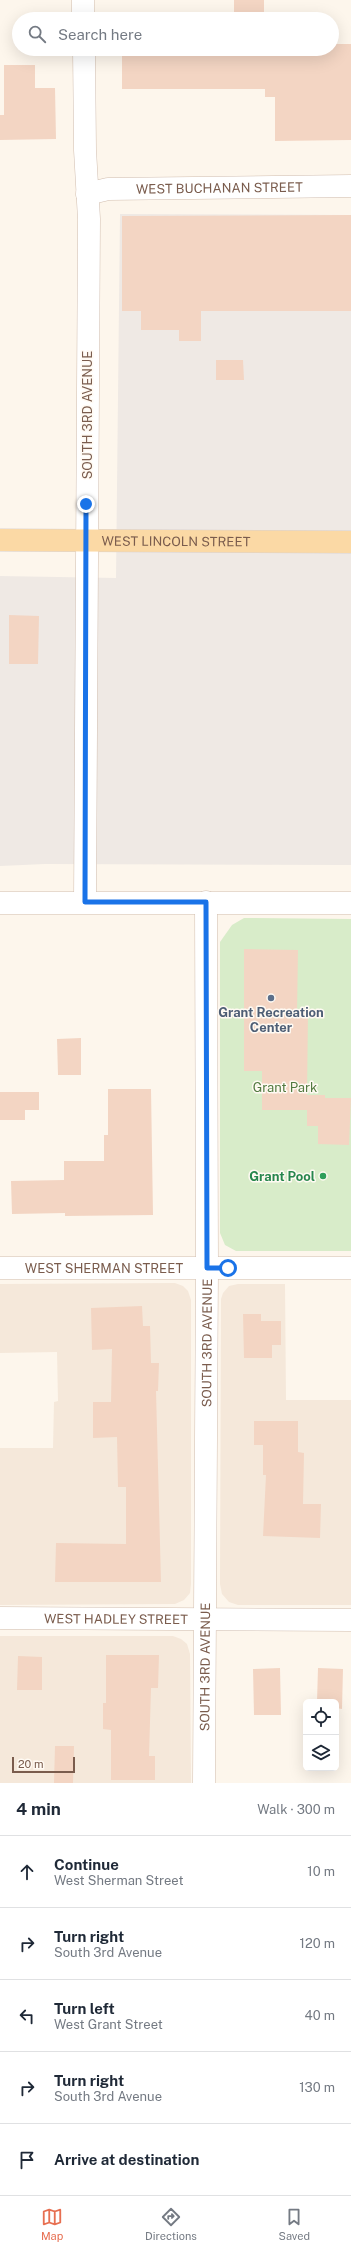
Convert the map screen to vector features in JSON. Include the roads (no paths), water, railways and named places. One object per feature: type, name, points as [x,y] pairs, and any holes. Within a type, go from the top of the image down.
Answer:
[{"type":"main road","name":"WEST LINCOLN STREET","points":[[0,540],[351,542]]},
{"type":"street","points":[[83,0],[83,12]]},
{"type":"street","name":"SOUTH 3RD AVENUE","points":[[84,56],[87,194],[85,902]]},
{"type":"street","name":"WEST BUCHANAN STREET","points":[[87,194],[108,189],[351,186]]},
{"type":"street","name":"SOUTH 3RD AVENUE","points":[[204,1783],[207,1268],[206,902]]},
{"type":"street","points":[[0,903],[351,903]]},
{"type":"street","name":"WEST SHERMAN STREET","points":[[0,1268],[351,1268]]},
{"type":"street","name":"WEST HADLEY STREET","points":[[0,1618],[351,1620]]},
{"type":"place","name":"Grant Recreation Center","points":[[271,998]]},
{"type":"place","name":"Grant Pool","points":[[323,1176]]},
{"type":"park label","name":"Grant Park","points":[[285,1087]]}]
